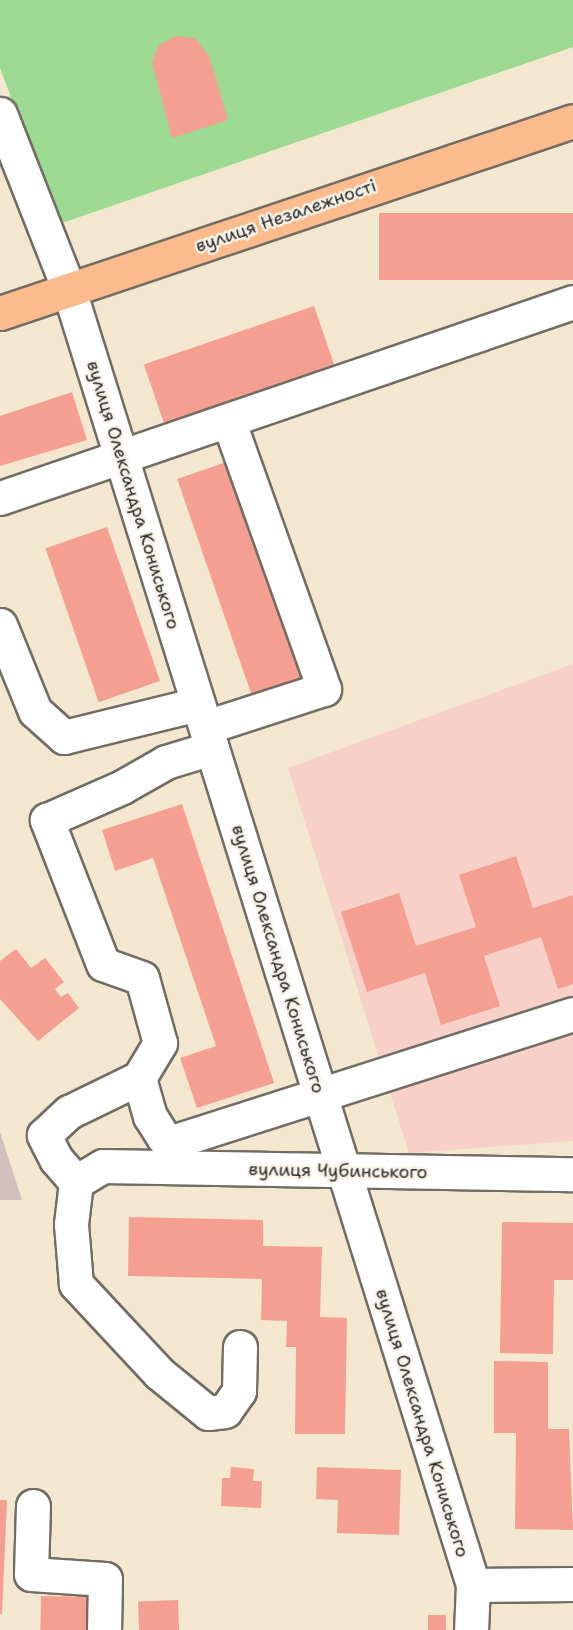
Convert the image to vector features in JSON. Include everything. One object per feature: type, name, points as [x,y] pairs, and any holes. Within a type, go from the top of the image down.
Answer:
[{"type":"main road","name":"вулиця Незалежності","points":[[0,313],[573,121]]},
{"type":"street","name":"вулиця Олександра Кониського","points":[[0,114],[69,290],[473,1585],[471,1630]]},
{"type":"street","points":[[0,498],[229,422],[573,302]]},
{"type":"street","points":[[2,638],[35,711],[64,737],[205,726],[324,689],[229,422]]},
{"type":"street","points":[[205,726],[166,762],[122,787],[47,820],[103,964],[142,978],[160,1043],[139,1078],[69,1112],[44,1134],[56,1159],[90,1174],[71,1224],[76,1284],[159,1373],[208,1413],[225,1411],[239,1391],[240,1347]]},
{"type":"street","points":[[139,1078],[150,1116],[164,1138],[171,1142],[573,1014]]},
{"type":"street","name":"вулиця Чубинського","points":[[90,1174],[573,1174]]},
{"type":"street","points":[[33,1506],[31,1574],[105,1579],[104,1630]]},
{"type":"street","points":[[473,1585],[573,1584]]},
{"type":"shaded area","points":[[573,664],[573,1141],[409,1153],[288,768]]},
{"type":"shaded area","points":[[0,1132],[22,1200],[0,1200]]},
{"type":"green space","points":[[0,0],[573,0],[573,47],[59,224],[0,68]]},
{"type":"building","points":[[176,36],[195,38],[209,56],[228,120],[172,138],[152,63],[158,46]]},
{"type":"building","points":[[379,213],[573,213],[573,280],[379,280]]},
{"type":"building","points":[[314,306],[334,365],[164,423],[144,365]]},
{"type":"building","points":[[72,392],[87,440],[0,466],[0,416]]},
{"type":"building","points":[[232,460],[308,681],[253,700],[177,479]]},
{"type":"building","points":[[107,527],[160,681],[99,702],[46,548]]},
{"type":"building","points":[[182,804],[274,1083],[197,1108],[180,1058],[216,1046],[153,858],[115,871],[102,830]]},
{"type":"building","points":[[516,856],[533,908],[573,895],[573,984],[558,989],[541,937],[484,956],[500,1006],[441,1025],[425,973],[367,992],[341,912],[399,893],[416,946],[476,927],[459,875]]},
{"type":"building","points":[[16,949],[31,968],[45,958],[64,982],[55,989],[61,997],[68,993],[79,1008],[38,1041],[0,999],[0,961]]},
{"type":"building","points":[[129,1217],[263,1220],[263,1246],[322,1247],[320,1317],[347,1318],[345,1434],[295,1434],[296,1347],[286,1347],[287,1321],[261,1320],[262,1279],[128,1276]]},
{"type":"building","points":[[502,1222],[573,1223],[573,1280],[554,1280],[553,1354],[500,1353]]},
{"type":"building","points":[[494,1361],[548,1362],[548,1429],[569,1429],[573,1530],[515,1529],[516,1433],[494,1433]]},
{"type":"building","points":[[231,1467],[254,1469],[253,1481],[262,1481],[261,1508],[221,1506],[222,1478],[230,1478]]},
{"type":"building","points":[[317,1467],[401,1470],[399,1535],[337,1533],[338,1500],[316,1499]]},
{"type":"building","points":[[0,1500],[7,1500],[2,1614],[0,1614]]},
{"type":"building","points":[[41,1596],[90,1597],[89,1630],[40,1630]]},
{"type":"building","points":[[178,1600],[179,1630],[139,1630],[138,1601]]},
{"type":"building","points":[[428,1615],[446,1615],[446,1630],[428,1630]]}]
